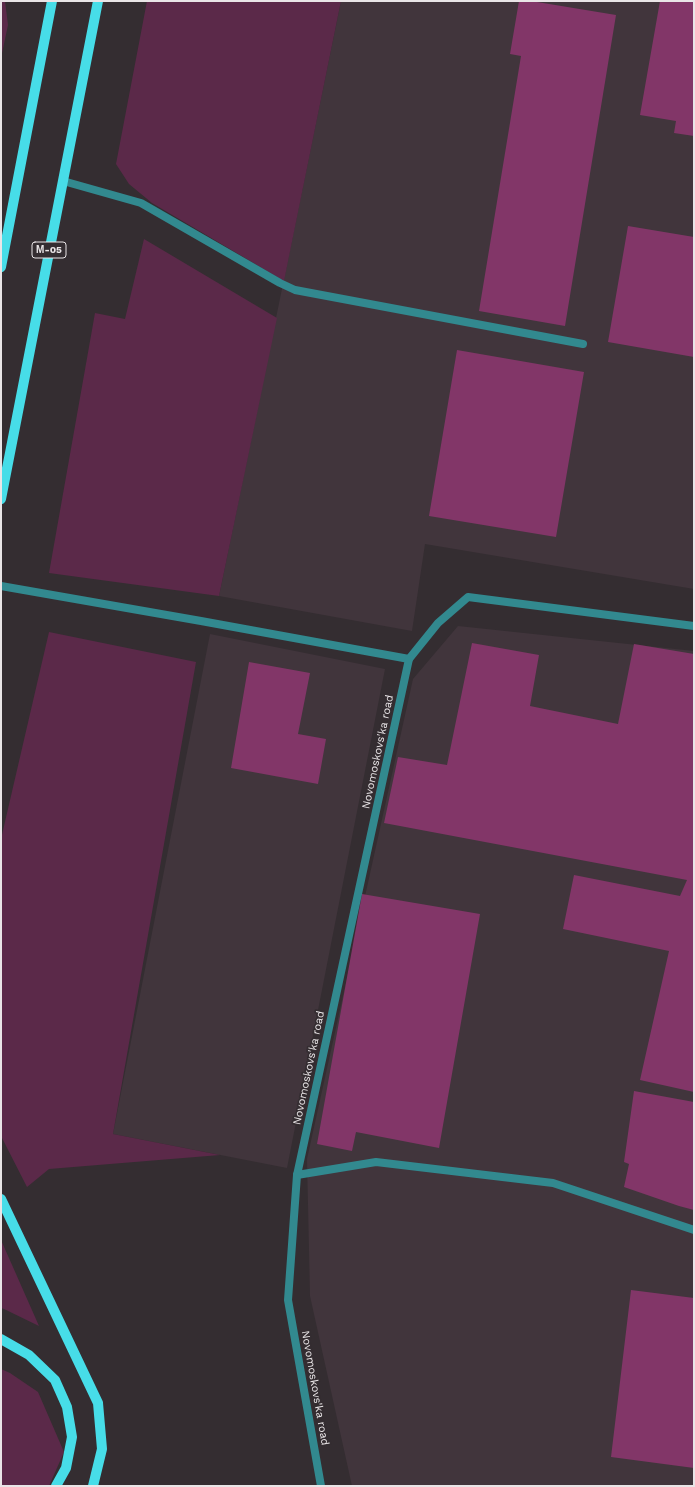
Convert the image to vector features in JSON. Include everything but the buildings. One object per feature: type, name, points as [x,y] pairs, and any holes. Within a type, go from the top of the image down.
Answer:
[{"type":"main road","name":"М-05","points":[[1,499],[98,1]]},
{"type":"main road","points":[[1,267],[50,3]]},
{"type":"main road","points":[[1,1198],[98,1403],[102,1449],[93,1486]]},
{"type":"main road","points":[[1,1339],[29,1355],[55,1380],[67,1407],[72,1437],[66,1468],[56,1486]]},
{"type":"street","points":[[63,181],[141,203],[280,283],[295,290],[583,344]]},
{"type":"street","points":[[1,586],[201,620],[409,659],[438,623],[468,597],[694,626]]},
{"type":"street","name":"Novomoskovs'ka road","points":[[321,1486],[288,1300],[297,1175],[409,659]]},
{"type":"street","points":[[297,1175],[376,1162],[554,1183],[694,1230]]},
{"type":"shaded area","points":[[1,1],[5,1],[8,25],[1,58]]},
{"type":"shaded area","points":[[147,1],[341,1],[284,281],[152,203],[129,184],[116,164]]},
{"type":"shaded area","points":[[341,1],[694,1],[694,589],[425,544],[412,631],[219,596]]},
{"type":"shaded area","points":[[144,239],[277,318],[219,596],[49,573],[95,313],[125,319]]},
{"type":"shaded area","points":[[458,626],[694,651],[694,1486],[352,1486],[310,1296],[307,1159],[413,679]]},
{"type":"shaded area","points":[[49,632],[196,662],[113,1134],[220,1155],[49,1169],[27,1187],[1,1136],[1,839]]},
{"type":"shaded area","points":[[210,634],[385,669],[287,1168],[113,1134]]},
{"type":"shaded area","points":[[1,1240],[39,1326],[1,1308]]},
{"type":"shaded area","points":[[1,1369],[10,1373],[38,1392],[64,1452],[49,1486],[1,1486]]}]
